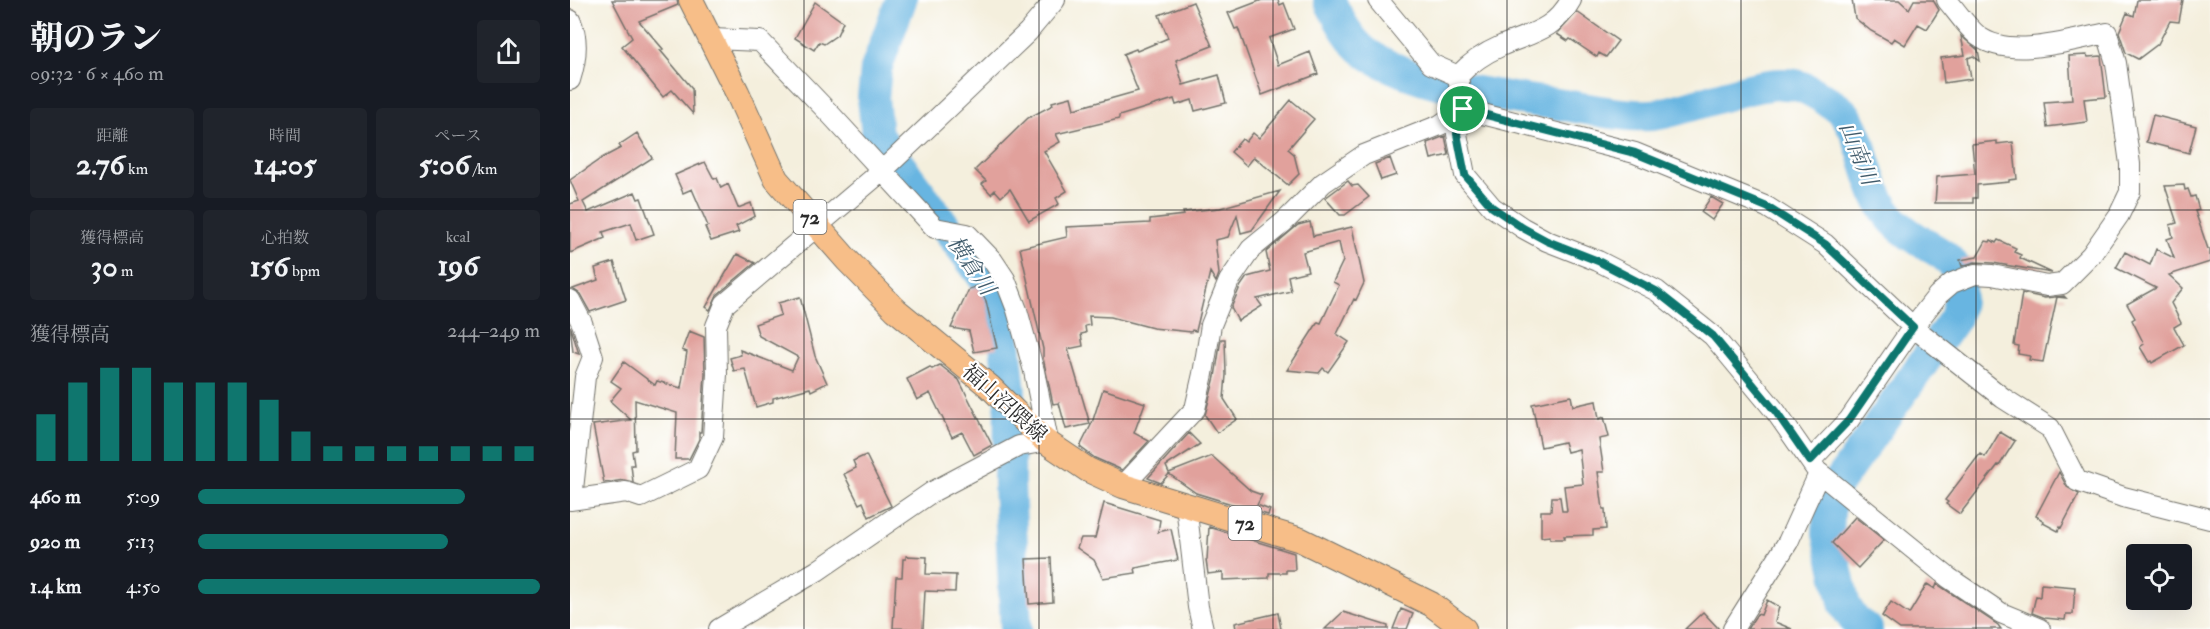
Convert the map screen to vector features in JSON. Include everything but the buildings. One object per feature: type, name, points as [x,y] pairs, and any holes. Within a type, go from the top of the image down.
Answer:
[{"type":"main road","name":"福山沼隈線","points":[[691,0],[712,39],[776,179],[847,260],[896,310],[990,387],[1045,441],[1088,470],[1123,486],[1301,540],[1431,604],[1464,629]]},
{"type":"street","points":[[570,300],[582,323],[593,357],[585,377],[571,500],[626,492],[641,497],[698,469],[713,437],[717,374],[716,326],[724,304],[882,171],[1028,32],[1055,0]]},
{"type":"street","points":[[1378,0],[1431,64],[1458,76]]},
{"type":"street","points":[[1458,76],[1468,65],[1499,46],[1542,30],[1563,15],[1571,0]]},
{"type":"street","points":[[1733,629],[1788,542],[1817,478],[1816,468],[1913,327],[1938,295],[1952,283],[1975,274],[1992,275],[2047,286],[2062,284],[2091,255],[2119,215],[2130,192],[2130,164],[2116,63],[2107,33],[2042,45],[2002,47],[1979,36],[1947,0]]},
{"type":"street","points":[[570,20],[574,28],[576,58],[570,80]]},
{"type":"street","points":[[712,39],[760,41],[935,228],[967,234],[993,261],[1005,279],[1017,310],[1048,441],[1019,446],[933,492],[817,571],[719,629]]},
{"type":"street","points":[[1458,76],[1463,109],[1457,134],[1465,175],[1492,207],[1531,232],[1598,261],[1656,291],[1713,336],[1776,412],[1816,468],[1949,578],[2001,613],[2040,629]]},
{"type":"street","points":[[1123,486],[1195,409],[1211,325],[1229,281],[1251,249],[1284,222],[1323,183],[1364,155],[1440,125],[1463,109],[1635,153],[1767,207],[1825,244],[1913,327],[2003,398],[2050,428],[2078,481],[2123,497],[2210,519]]},
{"type":"street","points":[[1186,505],[1198,607],[1203,629]]},
{"type":"waterway","name":"横倉川","points":[[901,0],[876,69],[873,98],[877,135],[990,286],[1002,313],[1010,393],[1009,484],[1016,629]]},
{"type":"waterway","name":"山南川","points":[[1329,0],[1349,35],[1365,52],[1386,65],[1411,75],[1464,90],[1611,113],[1652,115],[1750,89],[1787,84],[1813,92],[1844,113],[1854,129],[1872,183],[1884,209],[1907,232],[1945,257],[1954,266],[1959,278],[1960,295],[1955,318],[1830,494],[1828,534],[1845,606],[1855,621],[1867,629]]},
{"type":"route","points":[[1463,109],[1635,153],[1767,207],[1825,244],[1913,327],[1849,420],[1810,461],[1776,412],[1713,336],[1656,291],[1598,261],[1547,241],[1492,207],[1465,175],[1457,134],[1463,109]]}]
